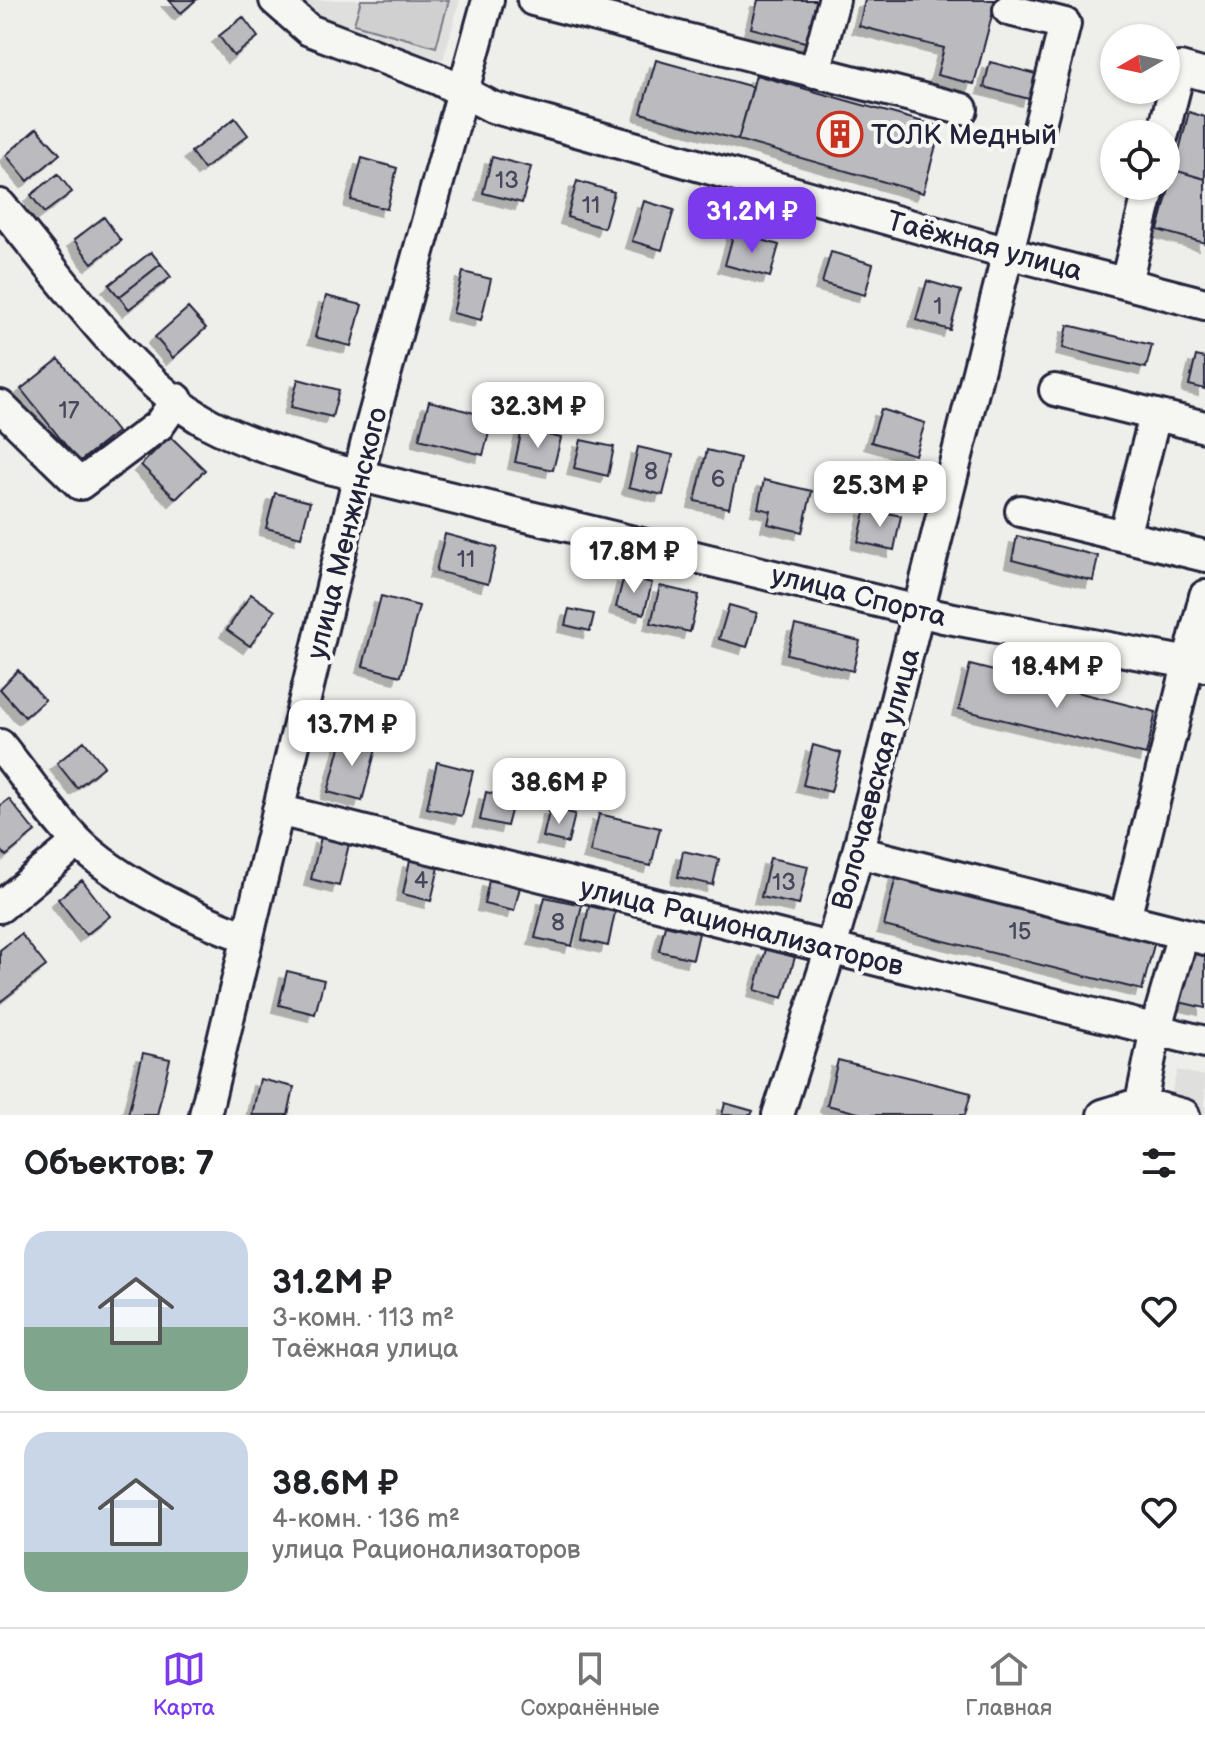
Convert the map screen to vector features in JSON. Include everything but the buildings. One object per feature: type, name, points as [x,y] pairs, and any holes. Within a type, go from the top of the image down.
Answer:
[{"type":"street","name":"Таёжная улица","points":[[275,0],[309,30],[438,79],[492,107],[1008,253],[1205,304]]},
{"type":"street","name":"улица Менжинского","points":[[205,1115],[368,437],[488,0]]},
{"type":"street","points":[[533,0],[962,109]]},
{"type":"street","points":[[815,72],[834,0]]},
{"type":"street","name":"Волочаевская улица","points":[[778,1115],[858,852],[1065,24],[1009,10]]},
{"type":"street","points":[[1167,120],[1180,68],[1205,75]]},
{"type":"street","points":[[1126,282],[1146,200]]},
{"type":"street","name":"улица Спорта","points":[[0,205],[114,342],[208,423],[264,447],[360,476],[919,610],[1196,666]]},
{"type":"street","points":[[1055,390],[1205,427]]},
{"type":"street","points":[[0,406],[80,484],[159,425],[177,399]]},
{"type":"street","points":[[1124,536],[1155,416]]},
{"type":"street","points":[[1021,511],[1205,556]]},
{"type":"street","points":[[1125,919],[1196,666],[1205,596]]},
{"type":"street","points":[[0,745],[78,842],[137,884],[209,924],[247,937]]},
{"type":"street","name":"улица Рационализаторов","points":[[278,810],[1205,1042]]},
{"type":"street","points":[[0,907],[78,842]]},
{"type":"street","points":[[858,852],[1194,936],[1156,1028],[1141,1103]]},
{"type":"street","points":[[1103,1115],[1141,1103],[1184,1115]]},
{"type":"shaded area","points":[[299,0],[460,0],[443,60],[314,17]]},
{"type":"shaded area","points":[[361,0],[449,0],[436,47],[354,24]]},
{"type":"shaded area","points":[[1177,1070],[1205,1076],[1205,1115],[1166,1115]]},
{"type":"place","name":"ТОЛК Медный","points":[[840,134]]}]
